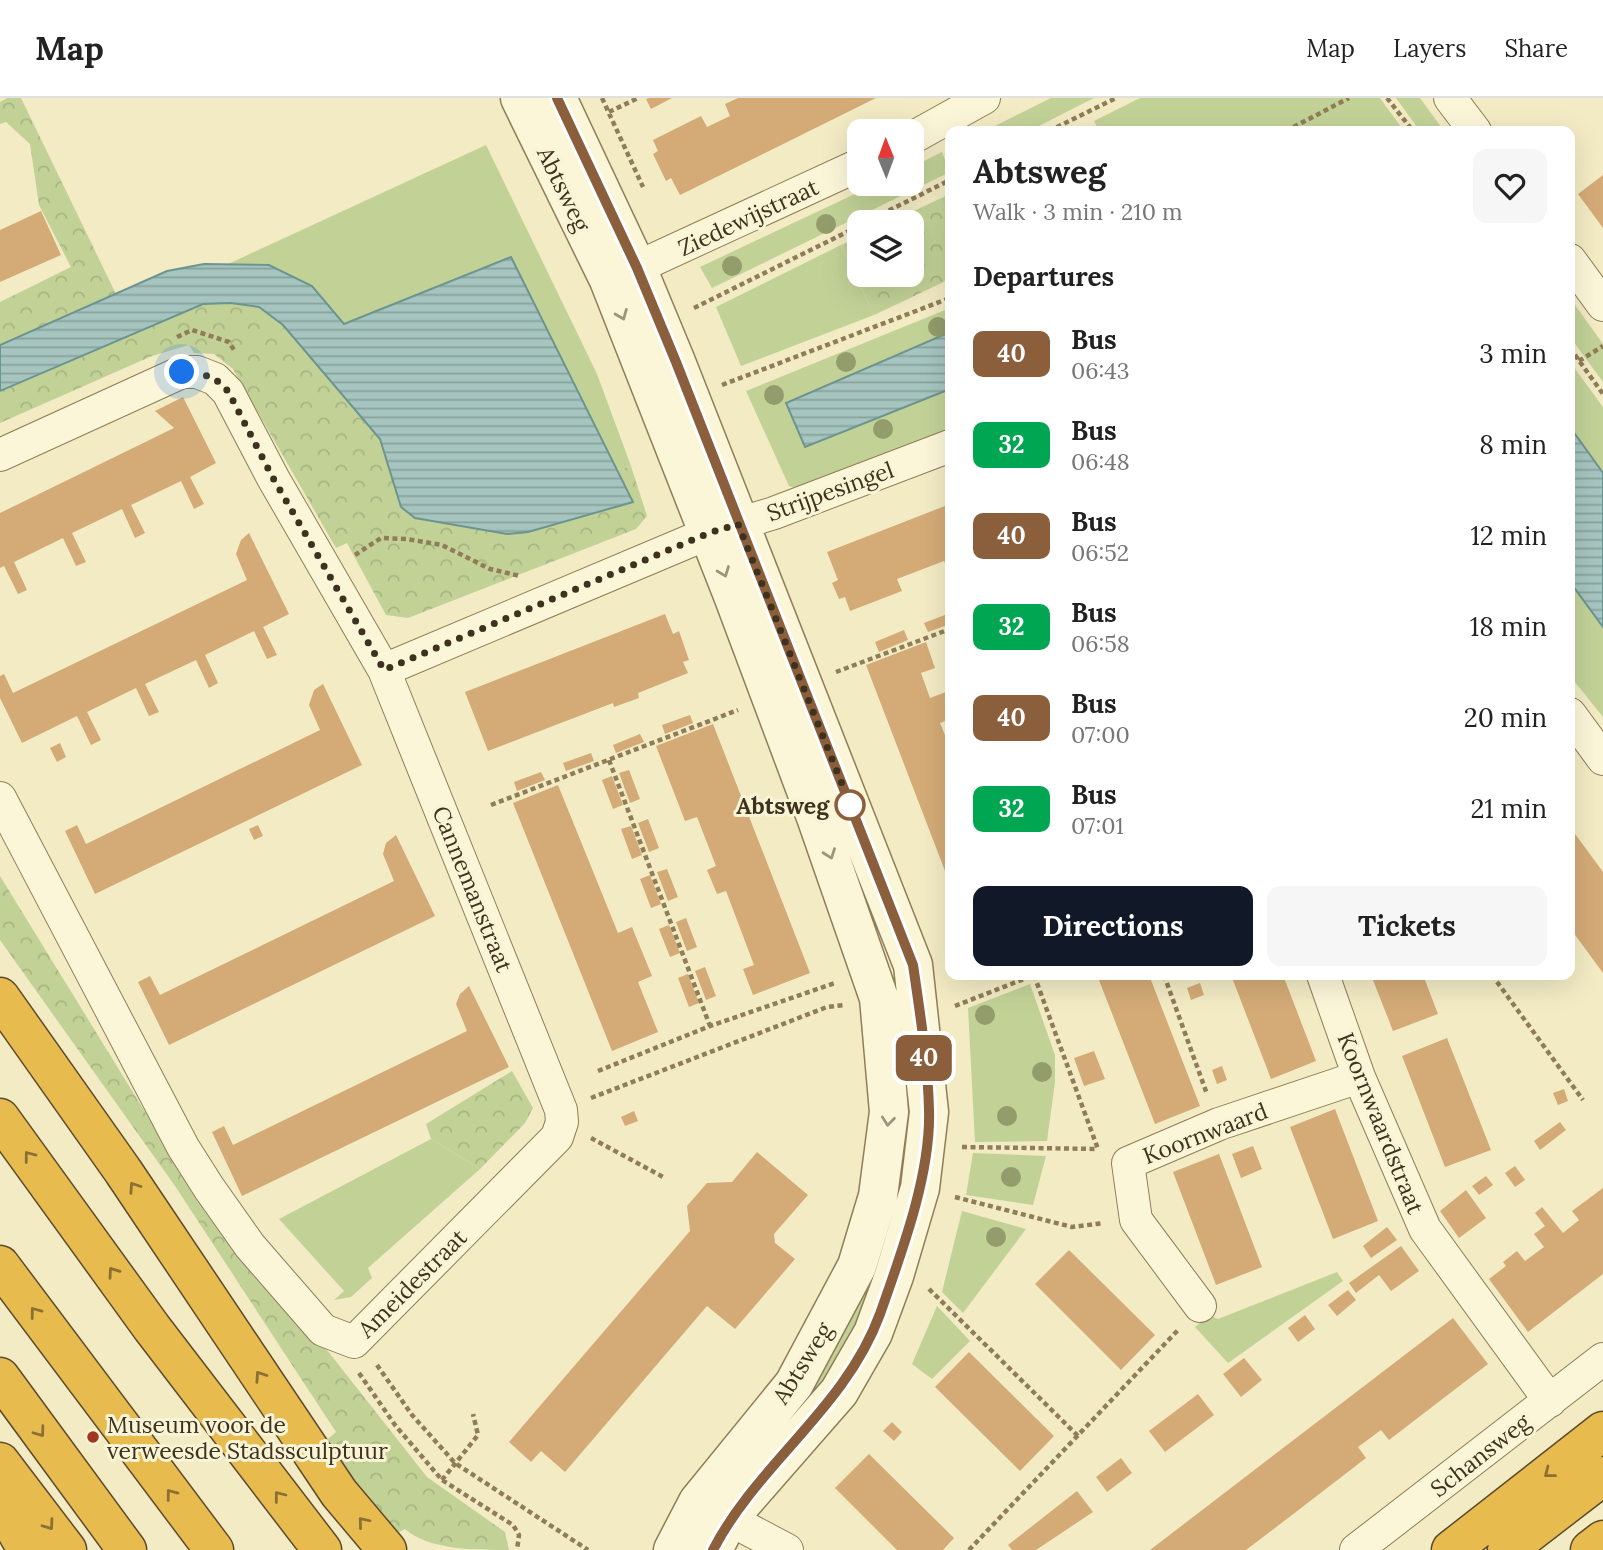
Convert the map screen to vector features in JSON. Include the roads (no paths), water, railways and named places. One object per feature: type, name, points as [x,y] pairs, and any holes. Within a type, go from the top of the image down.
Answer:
[{"type":"highway","points":[[0,997],[124,1171],[339,1493],[387,1550]]},
{"type":"highway","points":[[0,1118],[152,1328],[321,1550]]},
{"type":"highway","points":[[0,1265],[213,1549]]},
{"type":"highway","points":[[0,1377],[127,1550]]},
{"type":"highway","points":[[1451,1550],[1603,1431]]},
{"type":"highway","points":[[0,1462],[67,1550]]},
{"type":"highway","points":[[1507,1550],[1603,1476]]},
{"type":"highway","points":[[0,1502],[27,1550]]},
{"type":"highway","points":[[1590,1550],[1603,1540]]},
{"type":"street","name":"Abtsweg","points":[[520,98],[623,274]]},
{"type":"street","name":"Abtsweg","points":[[557,98],[723,529],[913,965],[929,1112],[920,1188],[873,1333],[839,1392],[713,1524],[673,1550]]},
{"type":"street","points":[[924,131],[985,98]]},
{"type":"street","points":[[1450,98],[1471,126]]},
{"type":"street","name":"Ziedewijstraat","points":[[623,274],[847,171]]},
{"type":"street","points":[[1575,267],[1603,305]]},
{"type":"street","points":[[0,455],[182,372],[197,372],[215,379],[228,391],[273,478],[384,670]]},
{"type":"street","name":"Strijpesingel","points":[[384,670],[723,529],[945,448]]},
{"type":"street","name":"Abtsweg","points":[[713,1524],[858,1266],[878,1196],[890,1112],[723,529]]},
{"type":"street","name":"Cannemanstraat","points":[[384,670],[561,1116]]},
{"type":"street","points":[[1575,721],[1603,759]]},
{"type":"street","name":"Ameidestraat","points":[[0,798],[183,1147],[250,1245],[323,1330],[354,1342],[557,1137],[561,1116]]},
{"type":"street","name":"Koornwaardstraat","points":[[1325,980],[1359,1077],[1425,1229],[1550,1401]]},
{"type":"street","name":"Koornwaard","points":[[1200,1306],[1136,1220],[1128,1163],[1219,1124],[1359,1077]]},
{"type":"street","name":"Schansweg","points":[[1356,1550],[1603,1359]]},
{"type":"street","points":[[713,1524],[787,1550]]},
{"type":"water","points":[[511,257],[633,502],[528,532],[507,534],[415,518],[401,507],[380,439],[283,325],[259,307],[231,303],[203,304],[0,391],[0,345],[167,271],[204,264],[269,265],[312,286],[344,324]]},
{"type":"water","points":[[945,334],[945,391],[805,447],[786,403]]},
{"type":"water","points":[[1575,434],[1603,473],[1603,627],[1575,589]]},
{"type":"place","name":"Abtsweg","points":[[850,805]]},
{"type":"place","name":"Museum voor de verweesde Stadssculptuur","points":[[93,1437]]}]
